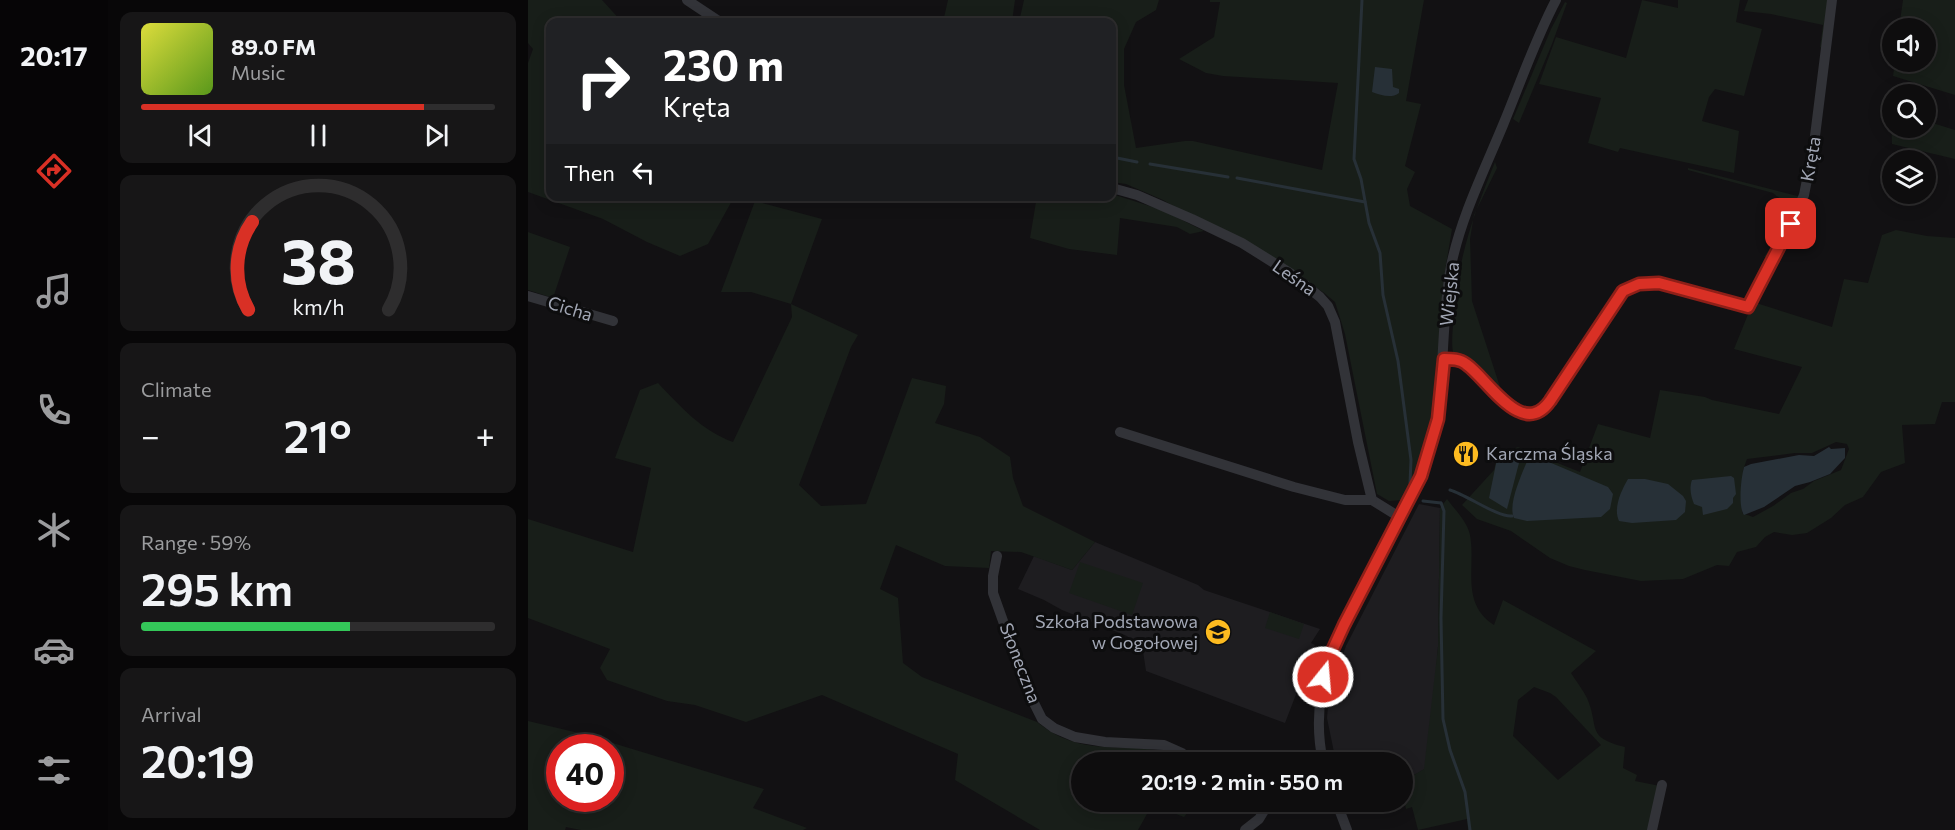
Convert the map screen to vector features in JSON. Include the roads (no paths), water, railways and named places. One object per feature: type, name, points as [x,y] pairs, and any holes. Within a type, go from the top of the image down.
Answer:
[{"type":"street","points":[[687,0],[714,18]]},
{"type":"street","name":"Wiejska","points":[[1321,752],[1319,711],[1321,687],[1328,660],[1421,476],[1433,439],[1439,412],[1450,276],[1460,232],[1519,86],[1557,0]]},
{"type":"street","name":"Kręta","points":[[1444,359],[1457,360],[1466,364],[1504,403],[1533,414],[1548,405],[1618,296],[1629,288],[1648,282],[1659,283],[1748,307],[1804,195],[1814,144],[1832,0]]},
{"type":"street","name":"Leśna","points":[[1116,189],[1137,195],[1242,243],[1290,273],[1329,306],[1335,322],[1358,442],[1372,500]]},
{"type":"street","name":"Cicha","points":[[528,296],[613,321]]},
{"type":"street","points":[[1120,432],[1294,487],[1345,500],[1372,500],[1401,518]]},
{"type":"street","name":"Słoneczna","points":[[997,556],[993,576],[993,593],[1008,629],[1028,691],[1041,719],[1054,728],[1075,737],[1105,742],[1164,745],[1180,752]]},
{"type":"street","points":[[1652,830],[1662,785]]},
{"type":"street","points":[[1245,830],[1259,819],[1263,812]]},
{"type":"street","points":[[1340,812],[1347,830]]},
{"type":"waterway","points":[[1362,0],[1354,159],[1361,179],[1369,223],[1380,253],[1383,295],[1398,361],[1411,460],[1410,483]]},
{"type":"waterway","points":[[1116,158],[1137,162]]},
{"type":"waterway","points":[[1150,164],[1228,177]]},
{"type":"waterway","points":[[1237,178],[1365,202]]},
{"type":"waterway","points":[[1450,490],[1491,510],[1512,516]]},
{"type":"waterway","points":[[1423,501],[1441,503]]},
{"type":"waterway","points":[[1441,503],[1444,511],[1441,618],[1443,719],[1450,750],[1465,792],[1470,830]]},
{"type":"place","name":"Karczma Śląska","points":[[1466,454]]},
{"type":"place","name":"Szkoła Podstawowa w Gogołowej","points":[[1218,632]]}]
